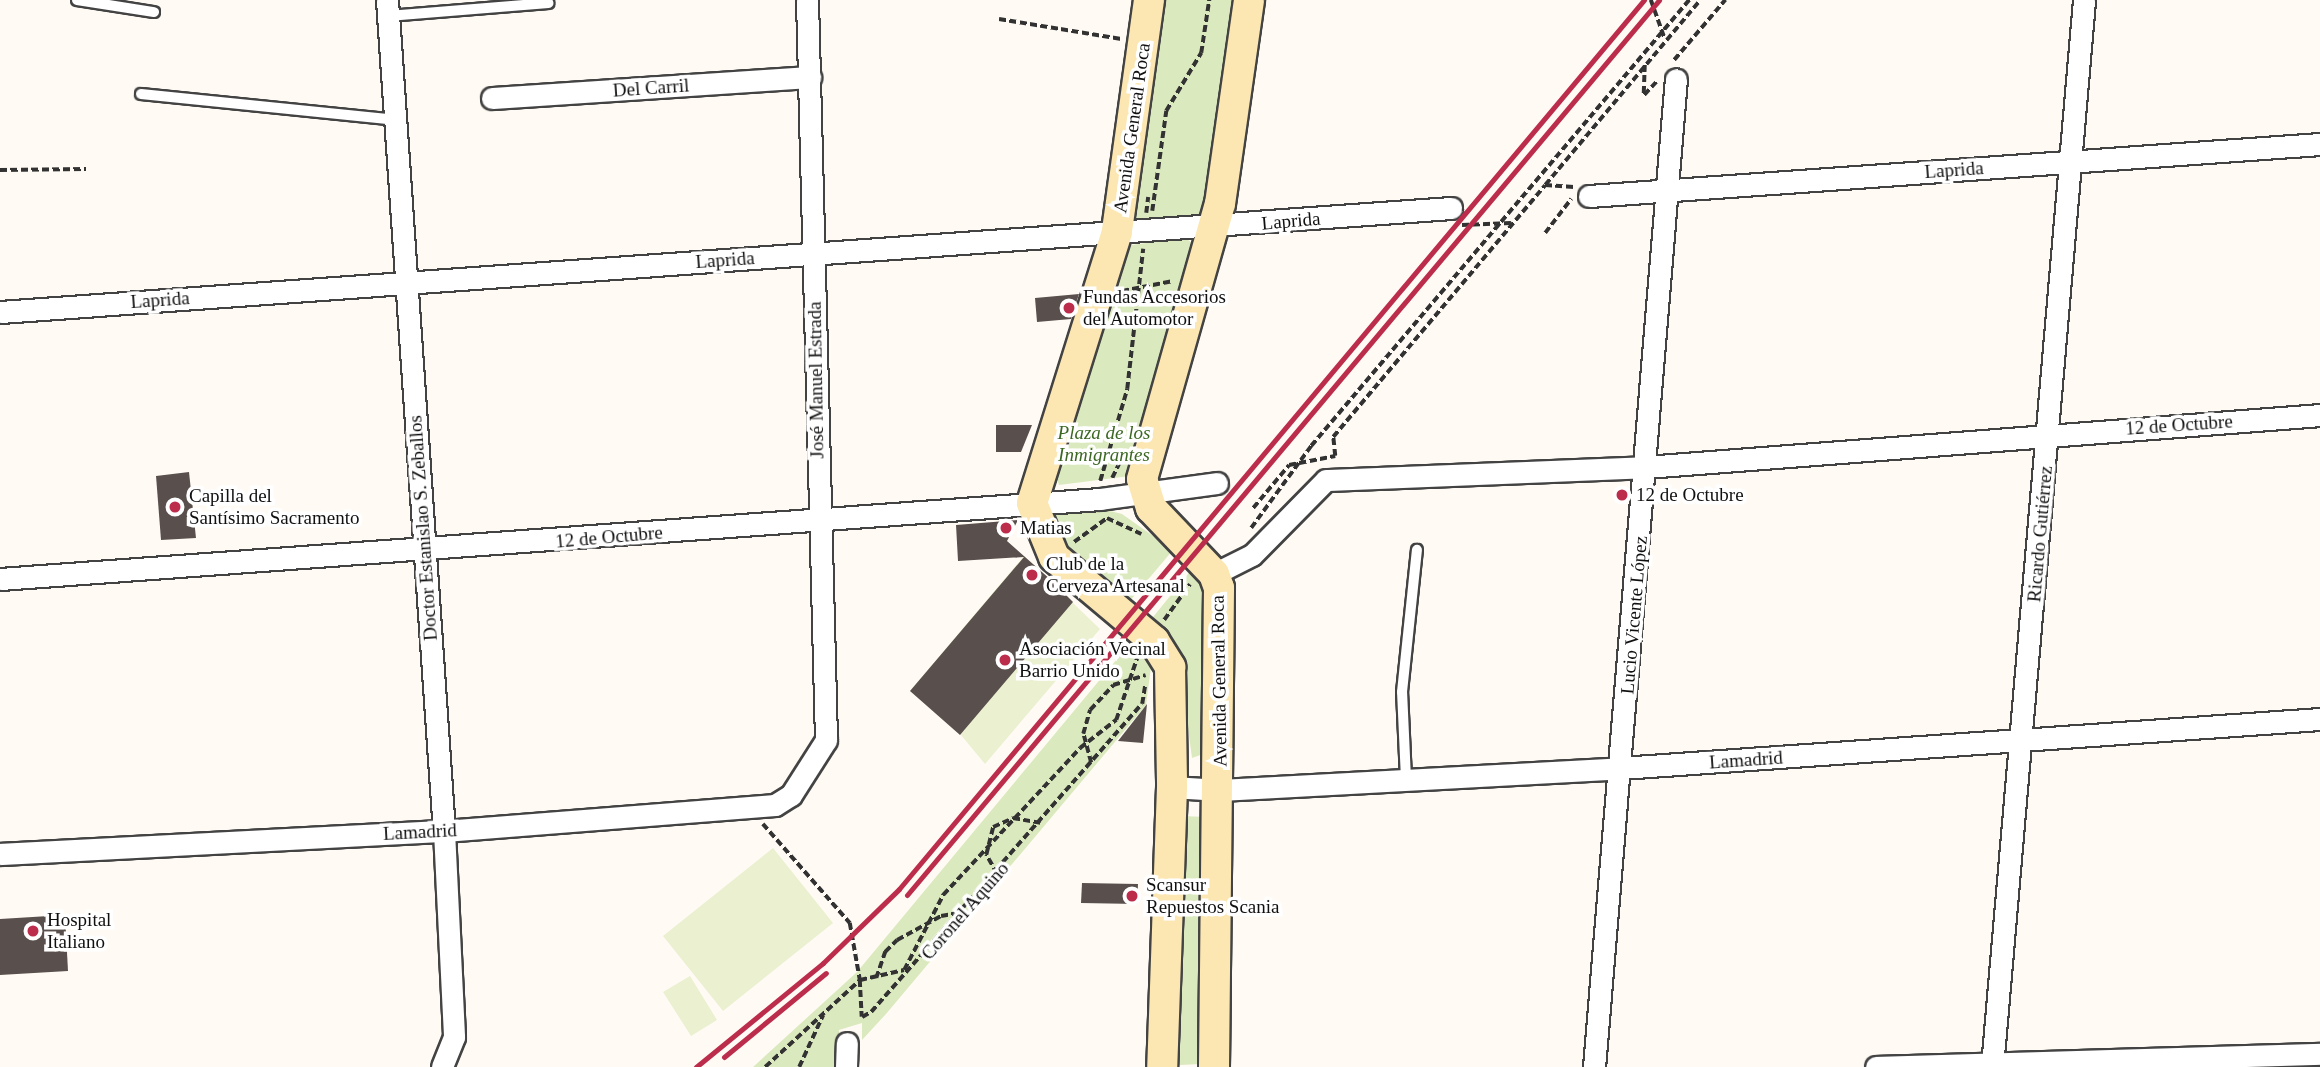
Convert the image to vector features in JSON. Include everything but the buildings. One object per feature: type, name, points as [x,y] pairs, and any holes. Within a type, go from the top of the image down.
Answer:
[{"type":"main road","name":"Avenida General Roca","points":[[1032,503],[1125,240],[1149,0]]},
{"type":"main road","points":[[1211,570],[1166,527],[1144,491],[1144,469],[1215,227],[1249,0]]},
{"type":"main road","points":[[1032,503],[1054,557],[1149,651],[1164,653],[1174,688],[1162,1067]]},
{"type":"main road","name":"Avenida General Roca","points":[[1211,570],[1219,598],[1220,790],[1214,1067]]},
{"type":"street","name":"José Manuel Estrada","points":[[807,0],[815,254],[818,521],[826,740],[819,759]]},
{"type":"street","name":"Ricardo Gutiérrez","points":[[1992,1066],[2049,434],[2084,0]]},
{"type":"street","name":"Doctor Estanislao S. Zeballos","points":[[388,8],[444,831],[446,1061]]},
{"type":"street","name":"Lucio Vicente López","points":[[1594,1067],[1671,189],[1670,72]]},
{"type":"street","name":"Del Carril","points":[[492,98],[810,77]]},
{"type":"street","name":"Laprida","points":[[1589,196],[2320,144]]},
{"type":"street","name":"Laprida","points":[[0,312],[815,254],[1125,240],[1215,227],[1453,217]]},
{"type":"street","name":"12 de Octubre","points":[[1211,570],[1252,555],[1326,480],[1646,467],[2320,415]]},
{"type":"street","name":"12 de Octubre","points":[[0,579],[425,552],[818,521],[1032,503],[1217,483]]},
{"type":"street","name":"Lamadrid","points":[[1172,787],[1220,790],[1621,768],[2020,743],[2320,719]]},
{"type":"street","name":"Lamadrid","points":[[0,854],[444,831],[754,806],[792,795],[819,759]]},
{"type":"street","points":[[845,1067],[847,1043]]},
{"type":"street","points":[[1876,1067],[1992,1066],[2320,1054]]},
{"type":"lane","points":[[77,0],[154,12]]},
{"type":"lane","points":[[388,8],[548,3]]},
{"type":"lane","points":[[141,94],[395,120]]},
{"type":"lane","points":[[1406,779],[1402,692],[1417,551]]},
{"type":"path","points":[[1651,0],[1665,39]]},
{"type":"path","points":[[1249,534],[1302,463],[1689,0]]},
{"type":"path","points":[[1253,508],[1289,465],[1335,456],[1333,437],[1700,0]]},
{"type":"path","points":[[1646,63],[1644,95],[1670,72],[1725,0]]},
{"type":"path","points":[[999,19],[1143,42]]},
{"type":"path","points":[[1158,108],[1146,213],[1163,212]]},
{"type":"path","points":[[0,170],[86,169]]},
{"type":"path","points":[[1545,185],[1581,187],[1545,233]]},
{"type":"path","points":[[1453,217],[1511,223]]},
{"type":"path","points":[[1125,240],[1157,248]]},
{"type":"path","points":[[1171,293],[1178,269]]},
{"type":"path","points":[[1114,304],[1122,281]]},
{"type":"path","points":[[1119,292],[1175,281]]},
{"type":"path","points":[[1088,480],[1112,479],[1129,449]]},
{"type":"path","points":[[1091,763],[1085,744],[1090,710],[1129,678],[1211,570]]},
{"type":"path","name":"Coronel Aquino","points":[[860,980],[862,1017],[965,912],[1142,704],[1149,651]]},
{"type":"path","points":[[1129,678],[1146,676]]},
{"type":"path","points":[[765,1067],[860,980],[904,970],[943,895],[986,855],[1085,744],[1116,720],[1129,678]]},
{"type":"path","points":[[754,806],[850,923],[860,980]]},
{"type":"path","points":[[997,875],[986,855],[993,827],[1018,818],[1041,823]]},
{"type":"path","points":[[876,978],[885,952],[930,920],[965,912]]},
{"type":"path","points":[[799,1067],[824,1013]]},
{"type":"path","points":[[802,1061],[805,1067]]},
{"type":"green space","points":[[1149,0],[1249,0],[1215,227],[1117,232]]},
{"type":"green space","name":"Plaza de los Inmigrantes","points":[[1186,238],[1197,248],[1130,476],[1059,485],[1055,473],[1131,245]]},
{"type":"green space","points":[[1102,509],[1122,514],[1173,550],[1129,602],[1070,555],[1051,524],[1055,515]]},
{"type":"green space","name":"Asociación Vecinal Barrio Unido","points":[[1024,556],[1100,629],[985,764],[951,723],[910,691]]},
{"type":"green space","points":[[1192,569],[1204,577],[1206,753],[1192,758],[1177,648],[1149,622]]},
{"type":"green space","points":[[1132,641],[1151,667],[1146,705],[862,1040],[862,1023],[839,1030],[839,1067],[753,1067],[857,972]]},
{"type":"green space","points":[[1182,816],[1206,817],[1201,1064],[1180,1065]]},
{"type":"green space","points":[[773,848],[833,923],[723,1011],[663,936]]},
{"type":"green space","points":[[690,976],[717,1020],[691,1036],[663,992]]},
{"type":"railway","points":[[696,1067],[823,963],[899,889],[1644,0]]},
{"type":"railway","points":[[907,895],[1659,0]]},
{"type":"railway","points":[[724,1057],[826,973]]},
{"type":"place","name":"Fundas Accesorios del Automotor","points":[[1069,308]]},
{"type":"place","name":"12 de Octubre","points":[[1622,495]]},
{"type":"place","name":"Capilla del Santísimo Sacramento","points":[[175,507]]},
{"type":"place","name":"Matias","points":[[1006,528]]},
{"type":"place","name":"Club de la Cerveza Artesanal","points":[[1032,575]]},
{"type":"place","name":"Asociación Vecinal Barrio Unido","points":[[1005,660]]},
{"type":"place","name":"Scansur Repuestos Scania","points":[[1132,896]]},
{"type":"place","name":"Hospital Italiano","points":[[33,931]]}]
